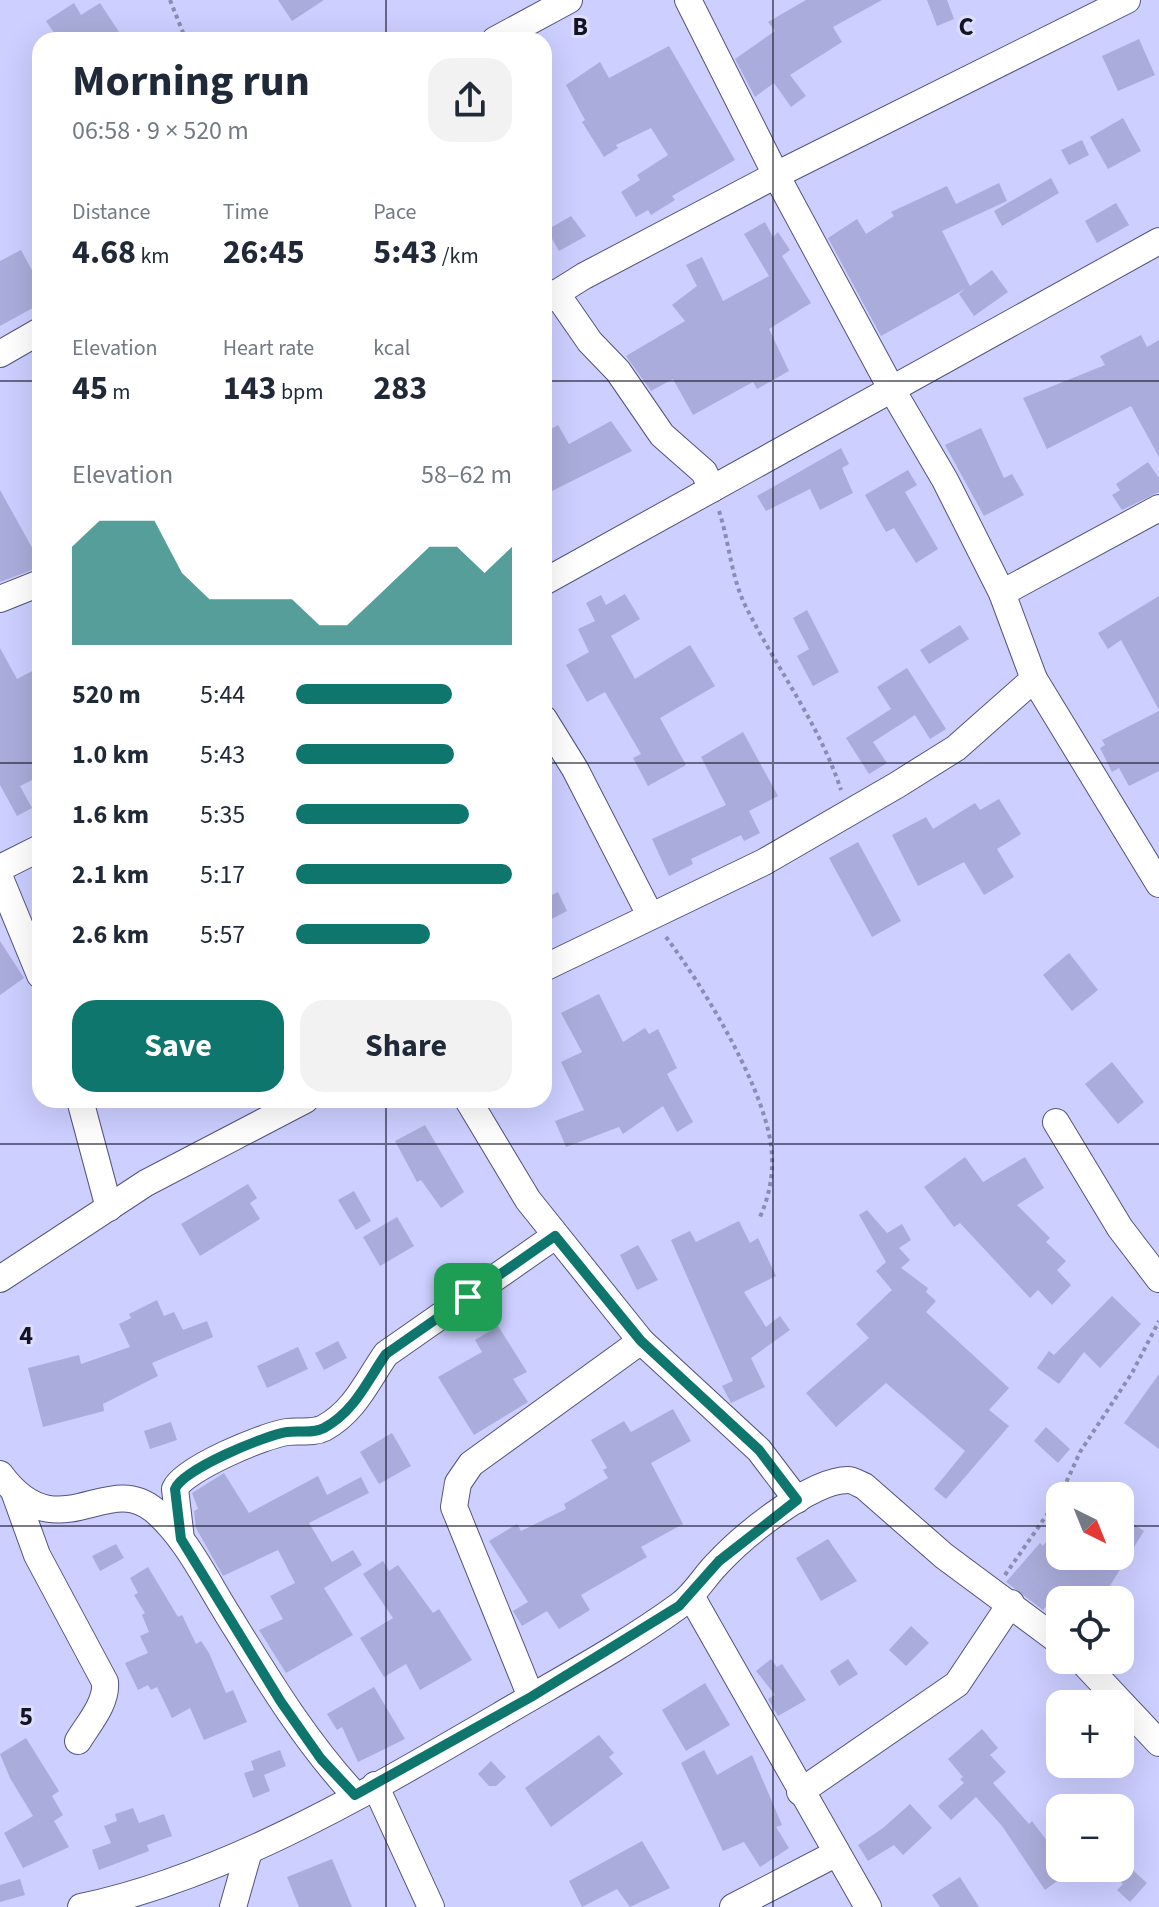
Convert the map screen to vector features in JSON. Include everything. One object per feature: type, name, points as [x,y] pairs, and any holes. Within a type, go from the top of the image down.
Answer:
[{"type":"street","points":[[688,0],[776,175],[891,388],[945,480],[1002,593],[1034,679],[1159,884]]},
{"type":"street","points":[[552,296],[776,175],[1127,0]]},
{"type":"street","points":[[508,32],[559,2]]},
{"type":"street","points":[[552,578],[1159,241]]},
{"type":"street","points":[[552,299],[618,371],[662,435],[704,472],[712,489]]},
{"type":"street","points":[[0,354],[32,336]]},
{"type":"street","points":[[1002,593],[1159,508]]},
{"type":"street","points":[[0,599],[32,586]]},
{"type":"street","points":[[552,964],[764,862],[849,813],[956,748],[1034,679]]},
{"type":"street","points":[[552,732],[575,769],[650,915]]},
{"type":"street","points":[[0,868],[32,852]]},
{"type":"street","points":[[0,878],[32,956]]},
{"type":"street","points":[[82,1108],[109,1208]]},
{"type":"street","points":[[0,1279],[146,1183],[290,1108]]},
{"type":"street","points":[[473,1108],[528,1200],[641,1341],[759,1450],[797,1500]]},
{"type":"street","points":[[1056,1122],[1120,1228],[1159,1279]]},
{"type":"street","points":[[181,1539],[175,1489],[188,1472],[285,1432],[312,1432],[337,1419],[363,1391],[386,1354],[555,1236]]},
{"type":"street","points":[[531,1697],[454,1507],[458,1483],[471,1464],[525,1428],[641,1341]]},
{"type":"street","points":[[81,1907],[138,1895],[249,1851],[531,1697],[691,1596],[719,1561],[797,1500],[832,1483],[850,1479],[880,1497],[944,1556],[1046,1631]]},
{"type":"street","points":[[7,1484],[37,1508],[58,1511],[106,1501],[138,1502],[154,1510],[181,1539],[281,1702],[321,1759],[365,1790],[431,1907]]},
{"type":"street","points":[[7,1484],[37,1555],[105,1682],[102,1700],[78,1741]]},
{"type":"street","points":[[691,1596],[868,1907]]},
{"type":"street","points":[[800,1792],[957,1684],[1003,1597]]},
{"type":"street","points":[[1094,1674],[1159,1743]]},
{"type":"street","points":[[233,1907],[249,1851]]},
{"type":"street","points":[[733,1907],[837,1853]]},
{"type":"path","points":[[170,0],[183,32]]},
{"type":"path","points":[[712,489],[739,592],[831,757],[849,813]]},
{"type":"path","points":[[650,915],[697,984],[747,1076],[763,1115],[770,1140],[771,1174],[770,1194],[760,1217]]},
{"type":"path","points":[[1003,1597],[1060,1496],[1075,1460],[1132,1373],[1159,1321]]},
{"type":"building","points":[[278,0],[324,0],[292,21]]},
{"type":"building","points":[[806,0],[882,0],[833,27],[842,42],[790,75],[806,96],[791,107],[774,83],[755,97],[735,59],[775,31],[768,22]]},
{"type":"building","points":[[927,0],[947,0],[954,19],[937,26]]},
{"type":"building","points":[[74,3],[81,15],[100,3],[119,32],[54,32],[46,21]]},
{"type":"building","points":[[1139,39],[1155,75],[1118,91],[1102,56]]},
{"type":"building","points":[[669,46],[735,160],[672,196],[675,200],[651,215],[648,210],[636,217],[621,192],[640,180],[637,175],[668,155],[651,128],[616,145],[618,148],[604,157],[582,122],[585,120],[566,85],[600,62],[609,78]]},
{"type":"building","points":[[1123,118],[1141,151],[1108,169],[1090,137]]},
{"type":"building","points":[[1082,140],[1089,155],[1069,165],[1061,150]]},
{"type":"building","points":[[1051,178],[1059,193],[1002,226],[994,211]]},
{"type":"building","points":[[999,183],[1007,201],[942,231],[970,286],[992,270],[1008,292],[974,316],[959,294],[965,289],[881,336],[828,238],[857,219],[866,234],[894,216],[891,212],[947,186],[956,204]]},
{"type":"building","points":[[1116,203],[1129,225],[1097,243],[1085,221]]},
{"type":"building","points":[[571,216],[586,236],[559,251],[552,239],[552,227]]},
{"type":"building","points":[[765,222],[773,237],[778,232],[790,250],[782,256],[811,303],[769,329],[789,371],[757,389],[753,382],[693,415],[673,379],[651,391],[626,356],[685,321],[672,305],[697,286],[686,265],[702,257],[723,301],[769,276],[744,234]]},
{"type":"building","points":[[21,250],[32,270],[32,308],[0,326],[0,261]]},
{"type":"building","points":[[1141,335],[1147,347],[1159,340],[1159,457],[1131,406],[1047,449],[1023,398],[1105,365],[1100,356]]},
{"type":"building","points":[[611,421],[632,451],[552,491],[552,428],[558,425],[569,444]]},
{"type":"building","points":[[981,428],[1004,478],[1012,474],[1024,495],[984,516],[945,445]]},
{"type":"building","points":[[841,448],[849,464],[842,468],[853,493],[820,510],[810,489],[766,511],[757,496]]},
{"type":"building","points":[[1148,462],[1159,478],[1159,492],[1122,510],[1112,495],[1120,490],[1116,484]]},
{"type":"building","points":[[908,470],[917,485],[905,492],[938,549],[916,563],[894,528],[886,532],[865,495]]},
{"type":"building","points":[[0,490],[32,548],[32,570],[0,582]]},
{"type":"building","points":[[625,594],[640,619],[611,636],[635,679],[690,645],[715,686],[660,718],[686,765],[648,786],[633,758],[641,754],[605,692],[587,702],[566,665],[589,652],[578,629],[595,621],[586,603],[601,595],[606,605]]},
{"type":"building","points":[[1159,596],[1159,710],[1121,640],[1108,649],[1098,633]]},
{"type":"building","points":[[807,610],[839,672],[813,686],[797,656],[809,649],[793,618]]},
{"type":"building","points":[[960,625],[969,639],[929,664],[920,650]]},
{"type":"building","points":[[0,648],[17,679],[32,671],[32,780],[20,786],[32,808],[17,816],[0,785]]},
{"type":"building","points":[[907,668],[946,729],[930,739],[915,715],[873,742],[887,763],[869,774],[846,738],[891,709],[877,687]]},
{"type":"building","points":[[1159,711],[1159,771],[1129,786],[1119,768],[1112,772],[1100,748],[1105,745],[1102,740]]},
{"type":"building","points":[[743,732],[778,796],[749,811],[760,833],[744,841],[741,835],[691,859],[693,864],[669,876],[652,839],[726,805],[701,757]]},
{"type":"building","points":[[999,799],[1021,834],[997,849],[1014,877],[984,895],[964,862],[918,886],[892,835],[926,817],[933,829],[975,803],[980,810]]},
{"type":"building","points":[[858,842],[901,921],[872,937],[829,858]]},
{"type":"building","points":[[558,892],[567,911],[552,919],[552,895]]},
{"type":"building","points":[[0,941],[24,978],[0,995]]},
{"type":"building","points":[[1069,953],[1098,990],[1072,1011],[1043,975]]},
{"type":"building","points":[[599,994],[623,1042],[645,1028],[649,1034],[658,1029],[677,1068],[667,1074],[693,1122],[677,1132],[663,1106],[623,1134],[619,1127],[566,1147],[555,1121],[584,1110],[561,1062],[582,1052],[561,1013]]},
{"type":"building","points":[[1112,1062],[1144,1102],[1118,1124],[1085,1084]]},
{"type":"building","points":[[425,1125],[464,1192],[441,1208],[421,1180],[417,1182],[395,1141]]},
{"type":"building","points":[[965,1157],[983,1182],[1025,1157],[1044,1188],[1017,1205],[1050,1238],[1046,1242],[1066,1261],[1057,1270],[1071,1285],[1052,1305],[1038,1290],[1030,1298],[960,1223],[954,1227],[924,1187]]},
{"type":"building","points":[[248,1184],[257,1198],[250,1203],[260,1219],[200,1256],[181,1224]]},
{"type":"building","points":[[354,1191],[371,1221],[356,1230],[338,1200]]},
{"type":"building","points":[[867,1210],[887,1233],[902,1224],[911,1240],[899,1248],[910,1260],[901,1268],[928,1288],[926,1292],[936,1301],[926,1312],[1009,1388],[989,1410],[1009,1426],[946,1499],[934,1489],[965,1451],[886,1383],[836,1427],[806,1393],[869,1338],[856,1324],[892,1290],[876,1271],[886,1262],[859,1215]]},
{"type":"building","points":[[397,1217],[414,1246],[380,1266],[363,1237]]},
{"type":"building","points":[[739,1221],[750,1243],[758,1238],[776,1276],[744,1292],[766,1327],[780,1316],[790,1330],[751,1358],[765,1387],[731,1403],[722,1386],[733,1381],[671,1240],[690,1231],[696,1242]]},
{"type":"building","points":[[638,1245],[658,1280],[637,1290],[620,1255]]},
{"type":"building","points":[[1112,1296],[1141,1324],[1100,1368],[1084,1352],[1059,1384],[1037,1368],[1049,1351],[1054,1355]]},
{"type":"building","points":[[157,1300],[164,1316],[174,1312],[183,1330],[207,1321],[213,1337],[152,1363],[158,1376],[103,1404],[104,1411],[43,1427],[28,1368],[79,1355],[81,1364],[130,1347],[119,1324],[131,1318],[129,1314]]},
{"type":"building","points":[[498,1326],[527,1372],[513,1379],[528,1402],[474,1435],[438,1377],[482,1352],[475,1340]]},
{"type":"building","points":[[338,1341],[347,1358],[324,1370],[315,1353]]},
{"type":"building","points":[[298,1347],[308,1369],[267,1388],[257,1366]]},
{"type":"building","points":[[1159,1374],[1159,1449],[1124,1423]]},
{"type":"building","points":[[673,1409],[691,1441],[651,1463],[683,1524],[641,1547],[647,1557],[581,1595],[590,1610],[559,1629],[547,1611],[522,1626],[513,1611],[528,1602],[489,1541],[517,1524],[521,1531],[566,1509],[564,1504],[608,1478],[603,1470],[607,1468],[591,1440],[624,1421],[631,1432]]},
{"type":"building","points":[[171,1422],[177,1440],[150,1449],[144,1431]]},
{"type":"building","points":[[1046,1427],[1070,1449],[1058,1463],[1034,1441]]},
{"type":"building","points":[[392,1433],[411,1466],[379,1484],[360,1452]]},
{"type":"building","points":[[224,1473],[249,1513],[318,1476],[327,1495],[361,1477],[369,1493],[309,1523],[332,1562],[353,1550],[362,1565],[324,1588],[353,1635],[286,1673],[259,1630],[283,1619],[270,1596],[295,1583],[278,1550],[223,1576],[196,1528],[194,1511],[198,1509],[192,1493]]},
{"type":"building","points":[[1134,1524],[1144,1531],[1134,1547]]},
{"type":"building","points":[[828,1539],[857,1581],[821,1601],[796,1558]]},
{"type":"building","points":[[1046,1542],[1046,1570],[1120,1570],[1110,1586],[1046,1586],[1046,1607],[1043,1610],[1006,1582],[1040,1543],[1043,1546]]},
{"type":"building","points":[[116,1544],[124,1558],[100,1571],[92,1556]]},
{"type":"building","points":[[383,1561],[389,1571],[398,1565],[433,1613],[439,1609],[472,1660],[420,1690],[406,1664],[384,1677],[360,1638],[393,1618],[363,1574]]},
{"type":"building","points":[[148,1567],[178,1617],[182,1615],[196,1644],[201,1641],[209,1653],[226,1693],[233,1690],[247,1722],[204,1740],[190,1708],[172,1718],[157,1687],[151,1690],[148,1685],[138,1690],[125,1663],[148,1653],[140,1636],[149,1632],[142,1615],[145,1613],[134,1595],[138,1593],[130,1578]]},
{"type":"building","points":[[911,1626],[929,1643],[906,1666],[889,1650]]},
{"type":"building","points":[[771,1659],[777,1667],[782,1664],[806,1700],[778,1716],[768,1699],[775,1695],[756,1671]]},
{"type":"building","points":[[848,1659],[858,1674],[839,1686],[830,1671]]},
{"type":"building","points":[[705,1683],[730,1725],[686,1751],[662,1710]]},
{"type":"building","points":[[374,1687],[405,1739],[358,1762],[342,1727],[337,1730],[327,1714]]},
{"type":"building","points":[[982,1729],[998,1748],[990,1755],[1006,1772],[993,1783],[1029,1824],[1032,1821],[1046,1840],[1046,1882],[1056,1882],[1045,1890],[1002,1826],[976,1797],[951,1820],[938,1806],[964,1783],[960,1779],[963,1777],[948,1759]]},
{"type":"building","points":[[599,1735],[614,1753],[609,1757],[623,1774],[551,1827],[525,1788]]},
{"type":"building","points":[[26,1738],[59,1791],[52,1796],[63,1815],[54,1821],[69,1847],[23,1868],[4,1833],[33,1816],[10,1778],[0,1754]]},
{"type":"building","points":[[280,1750],[286,1766],[264,1775],[270,1791],[253,1798],[244,1773],[254,1770],[251,1761]]},
{"type":"building","points":[[704,1750],[717,1775],[752,1755],[782,1825],[776,1827],[789,1848],[760,1867],[744,1842],[723,1851],[681,1763]]},
{"type":"building","points":[[491,1761],[506,1777],[496,1786],[489,1786],[478,1774]]},
{"type":"building","points":[[910,1804],[932,1828],[903,1855],[894,1845],[868,1861],[858,1845]]},
{"type":"building","points":[[133,1808],[139,1823],[164,1814],[172,1836],[147,1845],[149,1851],[99,1870],[92,1850],[111,1843],[104,1826],[117,1821],[115,1814]]},
{"type":"building","points":[[642,1841],[670,1888],[630,1907],[617,1889],[582,1907],[569,1881]]},
{"type":"building","points":[[332,1859],[352,1907],[299,1907],[287,1877]]},
{"type":"building","points":[[1134,1871],[1147,1883],[1130,1902],[1117,1890],[1123,1884],[1121,1882],[1134,1882]]},
{"type":"building","points":[[960,1877],[979,1907],[940,1907],[932,1895]]},
{"type":"building","points":[[20,1879],[25,1895],[0,1902],[0,1885]]},
{"type":"route","points":[[555,1236],[641,1341],[759,1450],[797,1500],[719,1561],[679,1606],[598,1658],[456,1741],[355,1795],[321,1759],[281,1702],[181,1539],[175,1489],[188,1472],[219,1458],[285,1432],[312,1432],[337,1419],[372,1380],[386,1354],[468,1297],[555,1236]]}]
